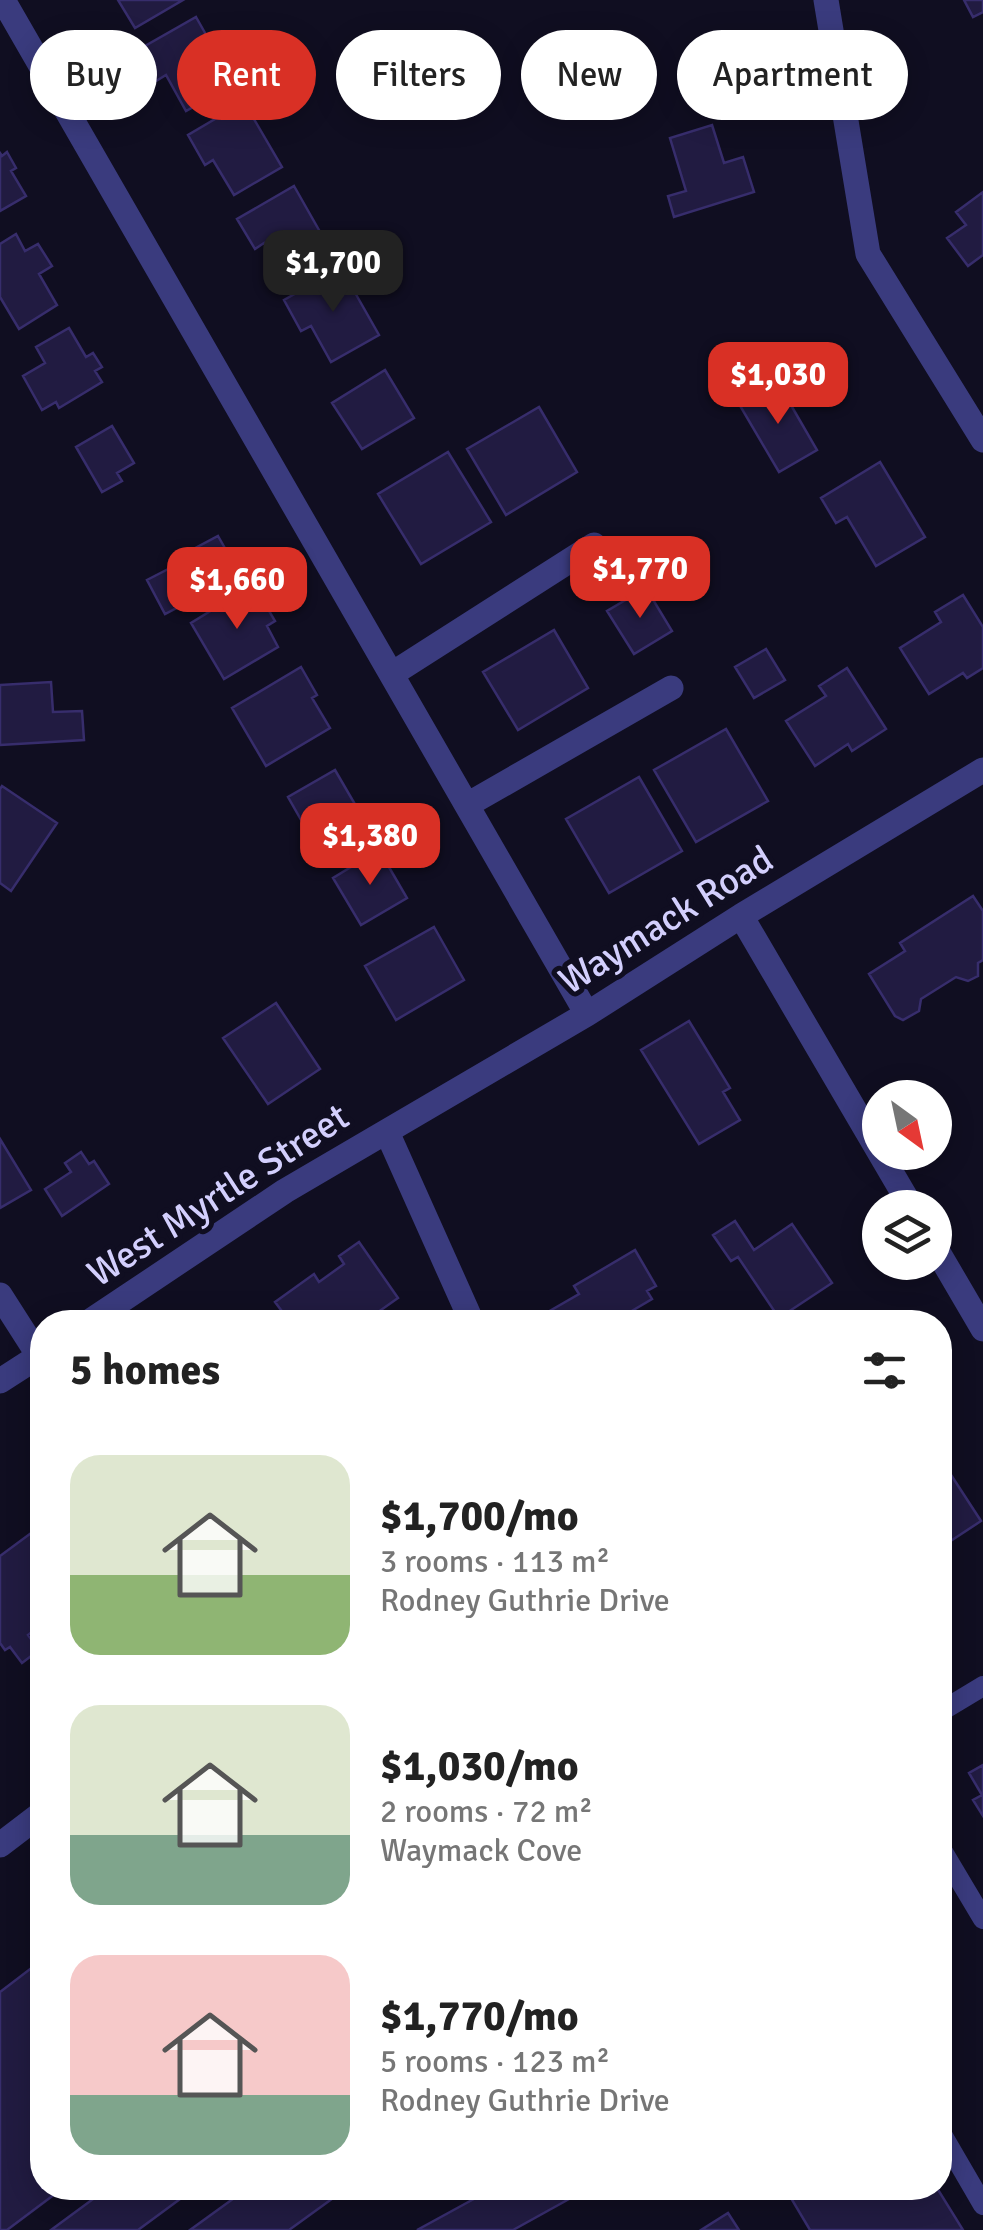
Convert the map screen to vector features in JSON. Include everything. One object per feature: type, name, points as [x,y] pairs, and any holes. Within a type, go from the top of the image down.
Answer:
[{"type":"street","points":[[2,0],[588,1014]]},
{"type":"street","points":[[826,0],[868,254],[983,440]]},
{"type":"street","points":[[392,674],[594,546]]},
{"type":"street","points":[[467,805],[671,688]]},
{"type":"street","name":"Waymack Road","points":[[387,1132],[588,1014],[983,770]]},
{"type":"street","points":[[741,916],[901,1190]]},
{"type":"street","points":[[387,1132],[467,1310]]},
{"type":"street","name":"West Myrtle Street","points":[[107,1310],[285,1191],[387,1132]]},
{"type":"street","points":[[952,1276],[983,1329]]},
{"type":"street","points":[[0,1295],[30,1340]]},
{"type":"street","points":[[0,1382],[30,1362]]},
{"type":"street","points":[[0,1845],[30,1823]]},
{"type":"lane","points":[[952,1705],[983,1686]]},
{"type":"lane","points":[[952,1867],[983,1919]]},
{"type":"lane","points":[[952,2152],[983,2205]]},
{"type":"building","points":[[118,0],[183,0],[135,28]]},
{"type":"building","points":[[964,0],[983,0],[983,12],[973,17]]},
{"type":"building","points":[[196,17],[203,30],[177,30],[177,95],[166,75],[157,80],[157,39]]},
{"type":"building","points":[[213,120],[255,120],[282,167],[234,195],[213,160],[205,165],[188,135]]},
{"type":"building","points":[[712,125],[724,163],[743,157],[754,192],[674,217],[668,196],[686,191],[670,138]]},
{"type":"building","points":[[7,152],[16,168],[11,171],[26,196],[0,211],[0,153],[2,156]]},
{"type":"building","points":[[294,186],[332,253],[285,280],[264,243],[255,249],[237,219]]},
{"type":"building","points":[[983,192],[983,255],[968,266],[947,238],[966,225],[956,212]]},
{"type":"building","points":[[16,234],[25,251],[38,244],[52,266],[39,274],[57,305],[19,329],[0,297],[0,244]]},
{"type":"building","points":[[341,268],[379,335],[331,362],[311,326],[301,331],[284,300]]},
{"type":"building","points":[[69,328],[86,357],[93,353],[102,367],[95,371],[102,382],[59,408],[56,402],[42,410],[23,376],[45,363],[36,347]]},
{"type":"building","points":[[385,370],[414,418],[362,449],[332,403]]},
{"type":"building","points":[[777,381],[817,450],[779,472],[739,404]]},
{"type":"building","points":[[539,407],[577,472],[506,515],[467,449]]},
{"type":"building","points":[[112,426],[134,463],[117,473],[122,481],[102,492],[76,447]]},
{"type":"building","points":[[448,452],[491,522],[421,564],[378,494]]},
{"type":"building","points":[[880,462],[925,537],[876,566],[847,517],[836,523],[821,498]]},
{"type":"building","points":[[218,536],[230,557],[223,561],[232,579],[165,614],[147,580],[174,566],[171,561]]},
{"type":"building","points":[[248,588],[252,595],[258,592],[275,621],[267,626],[278,647],[224,679],[191,623]]},
{"type":"building","points":[[646,588],[672,631],[634,654],[607,611]]},
{"type":"building","points":[[963,595],[983,627],[983,668],[967,678],[963,673],[929,694],[900,648],[941,622],[935,612]]},
{"type":"building","points":[[554,630],[588,688],[518,730],[483,672]]},
{"type":"building","points":[[766,649],[785,680],[754,698],[735,667]]},
{"type":"building","points":[[301,667],[317,695],[312,698],[330,728],[266,766],[232,708]]},
{"type":"building","points":[[847,668],[886,729],[852,751],[848,744],[815,766],[786,721],[826,696],[819,686]]},
{"type":"building","points":[[51,682],[53,712],[82,711],[84,740],[0,745],[0,685]]},
{"type":"building","points":[[726,729],[768,801],[696,842],[654,770]]},
{"type":"building","points":[[335,770],[363,818],[316,846],[288,797]]},
{"type":"building","points":[[639,777],[682,851],[609,893],[566,819]]},
{"type":"building","points":[[2,786],[57,823],[11,891],[0,883]]},
{"type":"building","points":[[379,850],[407,898],[361,925],[333,878]]},
{"type":"building","points":[[973,896],[983,911],[983,960],[978,963],[978,976],[968,981],[956,977],[921,999],[919,1011],[903,1020],[895,1016],[869,974],[905,951],[900,943]]},
{"type":"building","points":[[434,927],[464,980],[396,1020],[365,966]]},
{"type":"building","points":[[276,1003],[320,1069],[268,1104],[223,1038]]},
{"type":"building","points":[[689,1021],[730,1088],[723,1092],[740,1120],[699,1144],[641,1050]]},
{"type":"building","points":[[0,1139],[31,1190],[0,1208]]},
{"type":"building","points":[[81,1152],[89,1164],[94,1161],[109,1184],[62,1216],[45,1189],[71,1172],[65,1163]]},
{"type":"building","points":[[735,1221],[754,1250],[792,1224],[832,1283],[791,1310],[774,1310],[738,1257],[731,1261],[713,1235]]},
{"type":"building","points":[[359,1242],[398,1298],[381,1310],[281,1310],[275,1302],[314,1274],[319,1282],[344,1264],[339,1256]]},
{"type":"building","points":[[635,1250],[656,1286],[647,1291],[652,1299],[633,1310],[551,1310],[579,1294],[574,1286]]},
{"type":"building","points":[[952,1476],[981,1521],[952,1540]]},
{"type":"building","points":[[30,1534],[30,1657],[22,1663],[10,1647],[5,1650],[0,1643],[0,1556]]},
{"type":"building","points":[[983,1765],[983,1816],[973,1800],[982,1795],[969,1773]]},
{"type":"building","points":[[30,1969],[30,2200],[47,2200],[7,2230],[0,2230],[0,1992]]},
{"type":"building","points":[[92,2200],[179,2200],[138,2230],[51,2230]]},
{"type":"building","points":[[231,2200],[330,2200],[289,2230],[190,2230]]},
{"type":"building","points":[[472,2200],[567,2200],[513,2230],[417,2230]]},
{"type":"building","points":[[792,2200],[944,2200],[963,2230],[810,2230]]},
{"type":"building","points":[[728,2213],[739,2230],[701,2230]]}]
